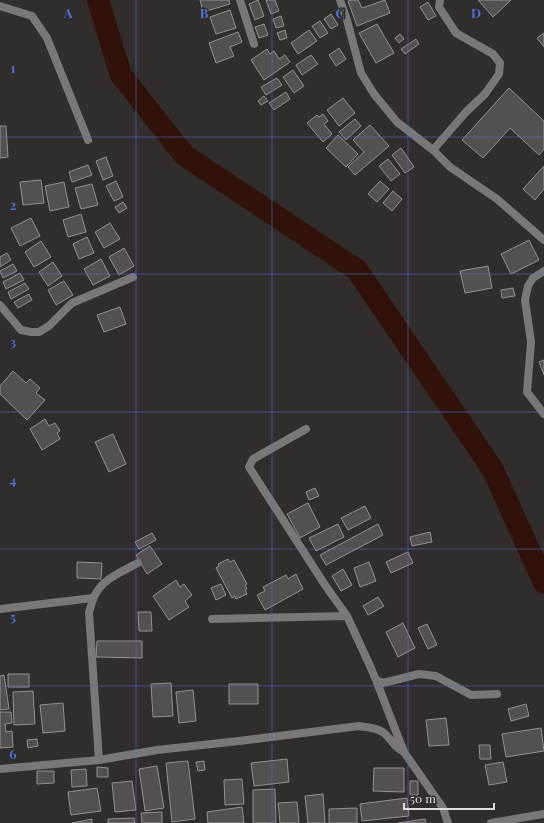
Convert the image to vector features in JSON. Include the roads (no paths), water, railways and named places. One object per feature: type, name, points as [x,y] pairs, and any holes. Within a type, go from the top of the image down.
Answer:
[{"type":"street","points":[[240,0],[254,44]]},
{"type":"street","points":[[340,0],[362,73],[374,94],[397,122],[433,150],[450,167],[497,199],[544,240]]},
{"type":"street","points":[[433,150],[466,112],[485,94],[499,74],[500,63],[493,54],[456,33],[439,8],[440,0]]},
{"type":"street","points":[[0,6],[32,16],[47,38],[88,140]]},
{"type":"street","points":[[544,271],[533,278],[528,286],[525,300],[531,342],[527,392],[544,414]]},
{"type":"street","points":[[0,305],[21,330],[39,332],[49,326],[72,303],[133,277]]},
{"type":"street","points":[[306,429],[253,459],[249,467],[346,616],[371,668],[404,752],[443,808],[448,823]]},
{"type":"street","points":[[99,760],[90,612],[93,598],[99,588],[109,578],[138,563]]},
{"type":"street","points":[[0,609],[93,598]]},
{"type":"street","points":[[212,619],[346,616]]},
{"type":"street","points":[[376,680],[383,683],[419,674],[436,676],[471,695],[498,694]]},
{"type":"street","points":[[0,770],[99,760],[157,750],[360,726],[376,729],[386,734],[396,748],[404,752]]},
{"type":"street","points":[[491,823],[544,814]]},
{"type":"waterway","points":[[98,0],[121,75],[184,155],[357,270],[493,470],[544,583]]}]
